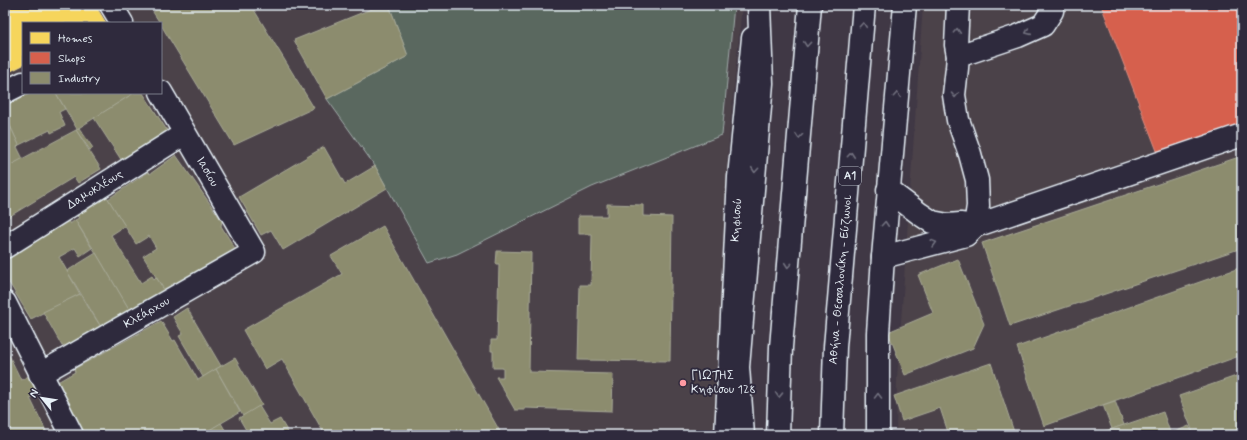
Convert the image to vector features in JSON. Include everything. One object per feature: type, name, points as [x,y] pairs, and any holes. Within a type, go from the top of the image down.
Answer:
[{"type":"main road","points":[[111,5],[121,22]]},
{"type":"main road","points":[[743,435],[738,367],[762,83],[758,5]]},
{"type":"main road","name":"Κηφισού","points":[[726,435],[739,177],[758,5]]},
{"type":"main road","points":[[778,435],[781,347],[810,5]]},
{"type":"main road","name":"Αθήνα - Θεσσαλονίκη - Εύζωνοι","points":[[832,435],[835,347],[864,5]]},
{"type":"main road","points":[[878,435],[878,333],[888,190],[905,5]]},
{"type":"main road","points":[[958,5],[956,45],[958,56],[954,95],[958,120],[978,180],[978,206],[975,226]]},
{"type":"main road","points":[[958,56],[1018,36],[1042,25],[1052,11],[1053,5]]},
{"type":"main road","points":[[5,92],[22,84]]},
{"type":"main road","name":"Ιασίου","points":[[162,94],[254,252]]},
{"type":"main road","name":"Δαμοκλέους","points":[[5,247],[184,134]]},
{"type":"main road","points":[[883,257],[966,235],[975,226],[1242,135]]},
{"type":"main road","points":[[888,190],[932,222],[948,225],[960,224],[975,226]]},
{"type":"main road","name":"Κλεάρχου","points":[[40,374],[254,252]]},
{"type":"main road","points":[[5,303],[72,435]]},
{"type":"main road","points":[[835,347],[842,435]]},
{"type":"shaded area","points":[[5,5],[742,5],[728,149],[720,435],[5,435]]},
{"type":"shaded area","points":[[923,5],[1242,5],[1242,435],[896,435],[897,380]]},
{"type":"green space","points":[[389,5],[734,5],[722,135],[592,187],[457,254],[429,263],[375,166],[327,99],[408,56]]},
{"type":"building: Homes","points":[[5,5],[95,5],[105,22],[22,22],[22,66],[5,74]]},
{"type":"building: Shops","points":[[1101,5],[1242,5],[1242,124],[1159,156]]},
{"type":"building: Industry","points":[[164,5],[251,5],[314,108],[234,145],[162,27],[162,22],[159,22],[153,12]]},
{"type":"building: Industry","points":[[381,5],[389,5],[408,56],[327,99],[294,40]]},
{"type":"building: Industry","points":[[25,94],[57,94],[65,109],[59,112],[65,126],[51,133],[50,130],[19,145],[5,115],[5,104]]},
{"type":"building: Industry","points":[[57,94],[132,94],[77,129]]},
{"type":"building: Industry","points":[[132,94],[144,94],[168,132],[122,161],[94,118]]},
{"type":"building: Industry","points":[[5,115],[19,145],[17,147],[23,159],[5,168]]},
{"type":"building: Industry","points":[[79,128],[93,148],[90,150],[76,130]]},
{"type":"building: Industry","points":[[76,130],[101,169],[78,183],[74,177],[5,219],[5,168]]},
{"type":"building: Industry","points":[[324,147],[345,184],[375,166],[387,188],[283,250],[271,230],[261,235],[239,197]]},
{"type":"building: Industry","points":[[176,155],[222,221],[221,226],[236,250],[166,293],[143,256],[156,248],[149,236],[136,244],[108,199],[148,172],[150,174]]},
{"type":"building: Industry","points":[[1242,156],[1242,248],[1010,326],[982,243]]},
{"type":"building: Industry","points":[[107,197],[125,226],[111,235],[141,283],[152,276],[154,279],[156,277],[166,293],[130,311],[75,220],[79,218],[77,216]]},
{"type":"building: Industry","points":[[607,204],[643,205],[643,216],[672,217],[670,361],[578,360],[580,285],[591,285],[592,234],[578,234],[578,216],[607,216]]},
{"type":"building: Industry","points":[[75,220],[92,248],[80,256],[75,248],[59,257],[80,294],[31,319],[5,276],[5,260],[68,221],[70,224]]},
{"type":"building: Industry","points":[[383,226],[502,435],[325,435],[282,359],[265,369],[243,330],[342,274],[331,256]]},
{"type":"building: Industry","points":[[497,251],[531,252],[529,372],[613,374],[612,411],[525,408],[525,410],[515,410],[496,377],[503,377],[503,368],[493,368],[493,351],[491,351],[491,340],[497,340],[499,264],[496,264]]},
{"type":"building: Industry","points":[[96,253],[132,314],[103,330],[67,271]]},
{"type":"building: Industry","points":[[958,259],[984,324],[973,348],[905,375],[888,332],[933,313],[918,275]]},
{"type":"building: Industry","points":[[1242,267],[1242,355],[1044,426],[1017,347]]},
{"type":"building: Industry","points":[[80,294],[101,327],[66,347],[65,345],[62,346],[43,312]]},
{"type":"building: Industry","points":[[187,308],[221,366],[203,377],[179,336],[183,334],[173,317]]},
{"type":"building: Industry","points":[[161,321],[173,341],[175,340],[198,380],[216,369],[240,412],[201,435],[83,435],[54,384],[75,372],[74,369]]},
{"type":"building: Industry","points":[[5,347],[21,380],[33,374],[42,392],[30,398],[48,435],[5,435]]},
{"type":"building: Industry","points":[[235,358],[262,405],[243,416],[216,369]]},
{"type":"building: Industry","points":[[991,363],[1015,435],[949,435],[940,408],[902,421],[894,396]]},
{"type":"building: Industry","points":[[1242,374],[1242,435],[1194,435],[1179,396]]},
{"type":"building: Industry","points":[[1115,401],[1124,425],[1112,429],[1103,405]]},
{"type":"building: Industry","points":[[259,406],[270,424],[280,419],[289,434],[249,435],[239,418]]},
{"type":"building: Industry","points":[[1163,412],[1171,435],[1094,435]]},
{"type":"building: Industry","points":[[221,423],[228,435],[201,435]]},
{"type":"building: Industry","points":[[1189,426],[1194,435],[1170,434]]},
{"type":"place","name":"ΓΙΩΤΗΣ Κηφισου 128","points":[[683,383]]}]
